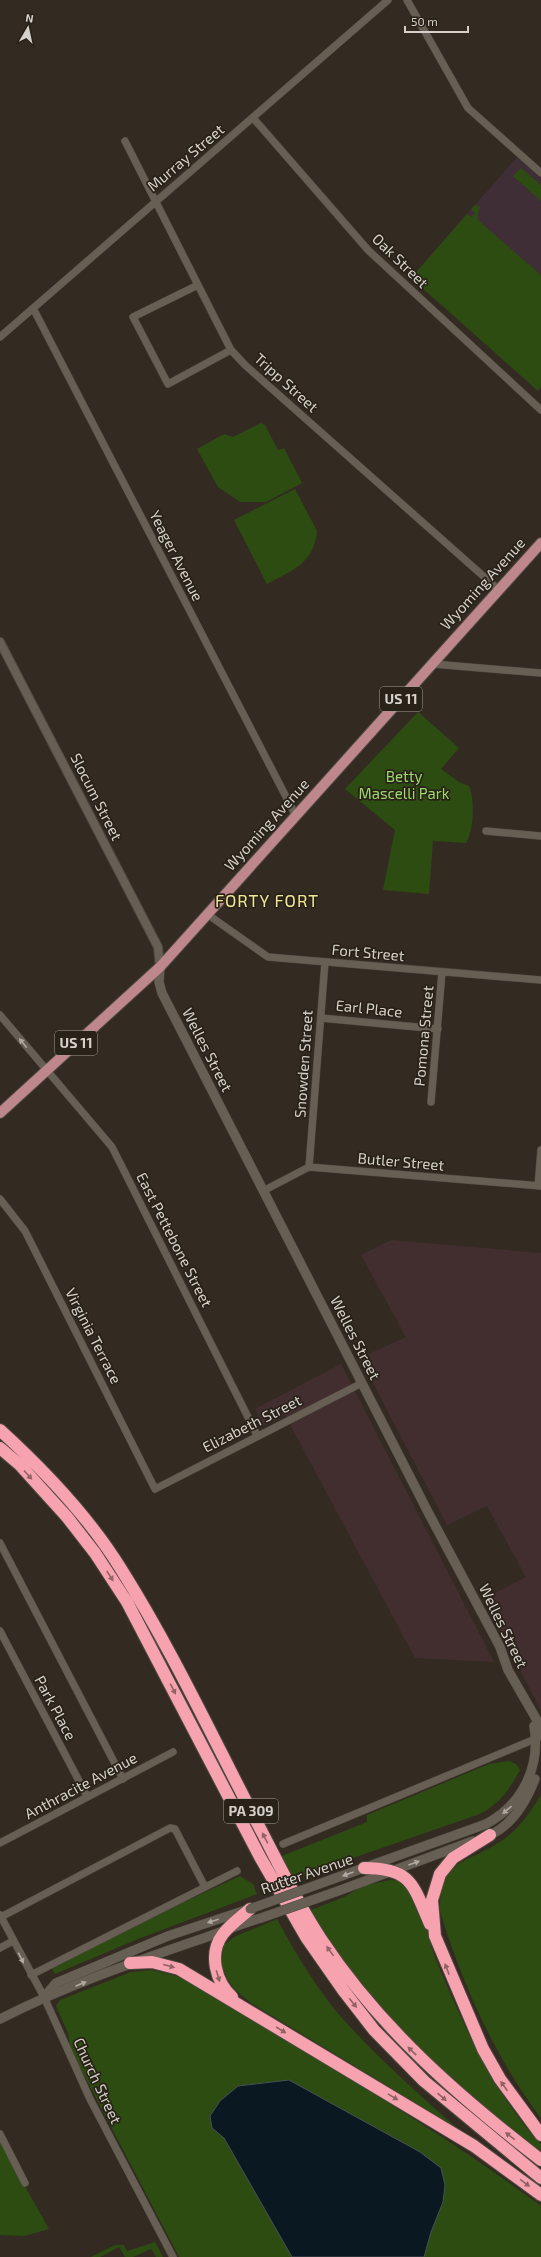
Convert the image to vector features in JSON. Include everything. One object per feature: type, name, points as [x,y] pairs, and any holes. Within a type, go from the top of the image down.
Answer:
[{"type":"highway","name":"PA 309","points":[[0,1430],[32,1459],[60,1489],[120,1567],[156,1629],[271,1850],[320,1938],[360,1992],[408,2047],[447,2084],[541,2160]]},
{"type":"highway","name":"PA 309","points":[[0,1448],[20,1465],[67,1517],[95,1553],[127,1602],[260,1857],[306,1937],[343,1990],[374,2030],[424,2081],[541,2178]]},
{"type":"highway","points":[[435,1936],[432,1900],[440,1874],[453,1858],[490,1835]]},
{"type":"highway","points":[[364,1868],[391,1871],[406,1876],[415,1890],[452,1980],[483,2049],[500,2080],[541,2135]]},
{"type":"highway","points":[[244,2008],[226,1991],[217,1975],[216,1950],[218,1942],[227,1930],[250,1908]]},
{"type":"highway","points":[[130,1963],[152,1962],[179,1968],[474,2146],[541,2195]]},
{"type":"main road","name":"Wyoming Avenue","points":[[0,1113],[160,967],[541,543]]},
{"type":"main road","name":"Welles Street","points":[[160,967],[159,982],[162,993],[362,1383],[500,1647],[508,1670],[540,1733]]},
{"type":"main road","name":"Rutter Avenue","points":[[44,1997],[56,1983],[168,1936],[333,1880],[486,1824],[504,1813],[517,1799],[529,1779],[540,1733]]},
{"type":"main road","name":"Rutter Avenue","points":[[0,2019],[44,1997],[61,1992],[130,1963],[338,1891],[490,1835],[509,1822],[530,1792],[541,1760]]},
{"type":"main road","points":[[530,1792],[541,1773]]},
{"type":"street","name":"Murray Street","points":[[0,337],[154,201],[254,119],[388,0]]},
{"type":"street","points":[[407,0],[468,108],[541,173]]},
{"type":"street","name":"Oak Street","points":[[254,119],[368,250],[541,410]]},
{"type":"street","name":"Tripp Street","points":[[125,141],[154,201],[231,350],[245,365],[499,590]]},
{"type":"street","points":[[198,285],[133,317],[168,384],[231,350]]},
{"type":"street","name":"Yeager Avenue","points":[[33,308],[296,816]]},
{"type":"street","name":"Slocum Street","points":[[0,642],[158,948],[160,967]]},
{"type":"street","points":[[432,664],[541,673]]},
{"type":"street","points":[[486,831],[541,836]]},
{"type":"street","name":"Fort Street","points":[[207,914],[268,956],[541,980]]},
{"type":"street","name":"Snowden Street","points":[[309,1168],[325,962]]},
{"type":"street","name":"Pomona Street","points":[[432,1102],[442,972]]},
{"type":"street","name":"East Pettebone Street","points":[[0,1015],[112,1147],[257,1435]]},
{"type":"street","name":"Earl Place","points":[[321,1018],[438,1029]]},
{"type":"street","points":[[539,1186],[541,1150]]},
{"type":"street","points":[[263,1191],[309,1168]]},
{"type":"street","name":"Butler Street","points":[[309,1168],[539,1186]]},
{"type":"street","name":"Virginia Terrace","points":[[0,1199],[25,1231],[155,1489]]},
{"type":"street","name":"Elizabeth Street","points":[[155,1489],[257,1435],[362,1383]]},
{"type":"street","points":[[0,1543],[123,1779]]},
{"type":"street","name":"Park Place","points":[[0,1631],[87,1796]]},
{"type":"street","points":[[283,1844],[540,1733]]},
{"type":"street","name":"Anthracite Avenue","points":[[0,1843],[173,1752]]},
{"type":"street","points":[[1,1916],[170,1828],[175,1829],[180,1836],[205,1887]]},
{"type":"street","points":[[31,1975],[237,1871]]},
{"type":"street","name":"Church Street","points":[[1,1916],[44,1997],[90,2099],[173,2257]]},
{"type":"street","points":[[0,1948],[13,1941]]},
{"type":"street","points":[[0,2134],[25,2182]]},
{"type":"shaded area","points":[[517,157],[541,179],[541,387],[538,391],[411,278]]},
{"type":"shaded area","points":[[391,1240],[541,1253],[541,1710],[483,1599],[526,1577],[487,1506],[447,1525],[360,1358],[406,1337],[361,1255]]},
{"type":"shaded area","points":[[341,1364],[494,1662],[415,1658],[285,1415],[264,1425],[255,1409]]},
{"type":"green space","points":[[521,168],[541,185],[541,201],[513,176]]},
{"type":"green space","points":[[475,205],[480,207],[477,218],[480,222],[541,275],[541,387],[538,391],[411,278],[467,214],[472,217],[475,213],[471,209]]},
{"type":"green space","points":[[261,423],[265,425],[278,450],[284,448],[302,483],[266,502],[240,502],[218,487],[197,449],[224,434],[233,437]]},
{"type":"green space","points":[[295,489],[317,531],[315,542],[306,559],[300,565],[267,584],[234,520]]},
{"type":"green space","name":"Betty Mascelli Park","points":[[418,712],[459,748],[441,769],[459,782],[469,786],[473,806],[471,831],[466,843],[433,841],[429,894],[383,890],[395,830],[345,789]]},
{"type":"green space","points":[[509,1761],[516,1764],[520,1770],[512,1784],[499,1801],[480,1814],[292,1879],[282,1856],[367,1822],[367,1815],[489,1764]]},
{"type":"green space","points":[[541,1795],[541,2118],[524,2095],[509,2070],[482,2019],[469,1992],[440,1911],[441,1894],[444,1882],[449,1872],[465,1860],[498,1843],[517,1828]]},
{"type":"green space","points":[[240,1876],[253,1884],[257,1894],[138,1939],[55,1974],[52,1969],[139,1923]]},
{"type":"green space","points":[[390,1880],[398,1881],[404,1885],[419,1908],[426,1923],[435,1957],[467,2031],[493,2079],[508,2102],[523,2124],[541,2144],[541,2152],[474,2102],[442,2074],[412,2044],[383,2013],[357,1980],[333,1946],[311,1910],[344,1897],[363,1886]]},
{"type":"green space","points":[[277,1919],[307,1971],[333,2008],[398,2075],[457,2128],[251,2003],[235,1990],[228,1980],[221,1963],[224,1945],[234,1937]]},
{"type":"green space","points":[[152,1970],[180,1977],[364,2087],[454,2145],[541,2206],[541,2257],[179,2257],[70,2048],[68,2033],[56,2006],[60,2000],[131,1972]]},
{"type":"green space","points":[[0,2142],[49,2229],[24,2236],[0,2235]]},
{"type":"green space","points":[[155,2242],[163,2257],[156,2257],[151,2249],[133,2257],[125,2257],[119,2247],[100,2257],[91,2257],[115,2245],[124,2245],[127,2251]]},
{"type":"water","points":[[289,2080],[420,2152],[441,2168],[445,2185],[443,2202],[431,2232],[424,2257],[292,2257],[224,2138],[212,2128],[210,2116],[220,2101],[238,2086]]},
{"type":"district","name":"FORTY FORT","points":[[267,901]]}]
